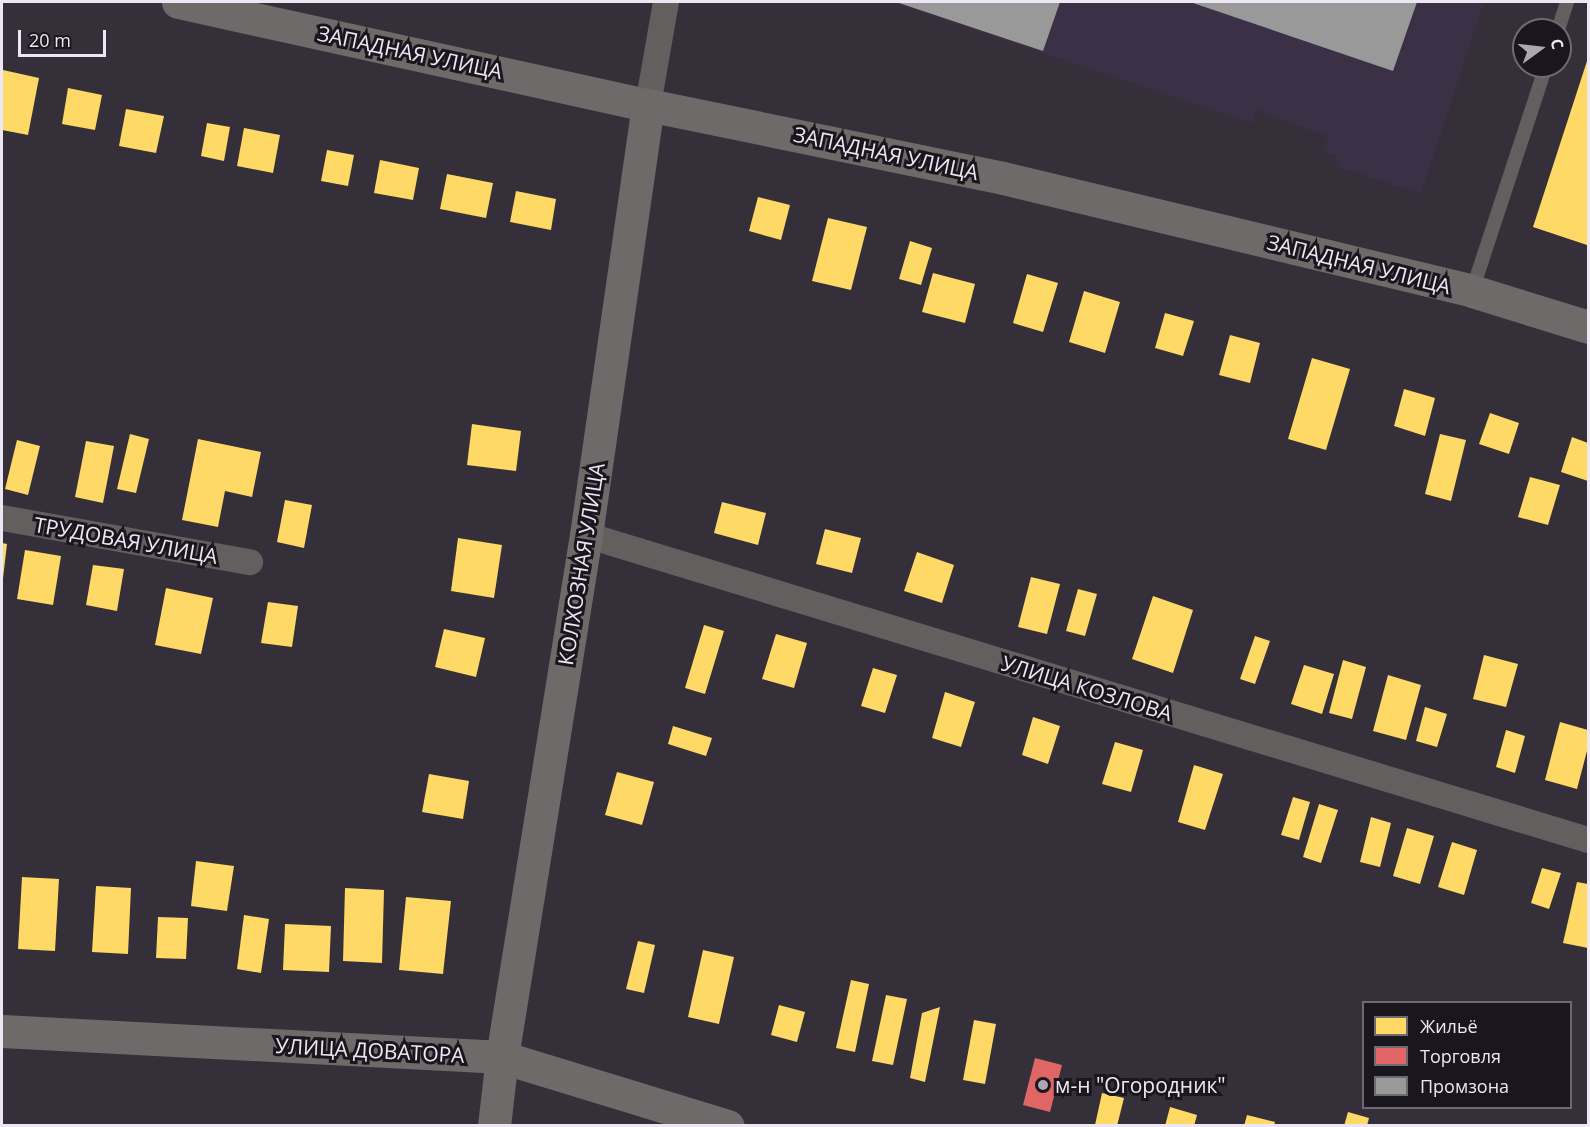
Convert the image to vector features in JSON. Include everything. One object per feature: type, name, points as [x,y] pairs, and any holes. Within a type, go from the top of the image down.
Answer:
[{"type":"street","name":"ЗАПАДНАЯ УЛИЦА","points":[[178,2],[648,105],[1004,178],[1472,291],[1588,327]]},
{"type":"street","name":"КОЛХОЗНАЯ УЛИЦА","points":[[494,1125],[502,1057],[586,535],[648,105],[666,2]]},
{"type":"street","name":"ТРУДОВАЯ УЛИЦА","points":[[2,518],[250,562]]},
{"type":"street","name":"УЛИЦА КОЗЛОВА","points":[[586,535],[1588,840]]},
{"type":"street","name":"УЛИЦА ДОВАТОРА","points":[[2,1031],[502,1057],[728,1125]]},
{"type":"lane","points":[[1562,18],[1567,2]]},
{"type":"lane","points":[[1472,291],[1542,78]]},
{"type":"shaded area","points":[[890,2],[1484,2],[1421,194],[1336,166],[1337,156],[1323,152],[1328,137],[1258,110],[1252,123]]},
{"type":"building: Жильё","points":[[1588,58],[1588,240],[1587,245],[1533,227]]},
{"type":"building: Жильё","points":[[3,70],[39,78],[28,135],[2,130]]},
{"type":"building: Жильё","points":[[68,88],[102,95],[95,130],[62,124]]},
{"type":"building: Жильё","points":[[126,109],[164,116],[156,153],[119,146]]},
{"type":"building: Жильё","points":[[207,123],[230,127],[224,161],[201,156]]},
{"type":"building: Жильё","points":[[244,128],[280,135],[273,173],[237,166]]},
{"type":"building: Жильё","points":[[327,150],[354,155],[348,186],[321,181]]},
{"type":"building: Жильё","points":[[380,160],[419,168],[413,200],[374,193]]},
{"type":"building: Жильё","points":[[447,174],[493,183],[486,218],[440,209]]},
{"type":"building: Жильё","points":[[516,191],[556,199],[551,230],[510,222]]},
{"type":"building: Жильё","points":[[758,197],[790,205],[781,240],[749,231]]},
{"type":"building: Жильё","points":[[828,218],[867,227],[851,290],[812,281]]},
{"type":"building: Жильё","points":[[910,241],[932,248],[921,285],[899,279]]},
{"type":"building: Жильё","points":[[933,273],[975,284],[965,323],[922,312]]},
{"type":"building: Жильё","points":[[1027,274],[1058,283],[1043,332],[1013,323]]},
{"type":"building: Жильё","points":[[1084,291],[1120,302],[1105,353],[1069,342]]},
{"type":"building: Жильё","points":[[1165,313],[1194,321],[1183,356],[1155,348]]},
{"type":"building: Жильё","points":[[1230,335],[1260,343],[1250,383],[1219,375]]},
{"type":"building: Жильё","points":[[1312,358],[1350,369],[1326,450],[1288,439]]},
{"type":"building: Жильё","points":[[1404,389],[1435,398],[1425,436],[1394,426]]},
{"type":"building: Жильё","points":[[1490,413],[1519,423],[1509,454],[1479,444]]},
{"type":"building: Жильё","points":[[472,424],[521,431],[516,471],[467,465]]},
{"type":"building: Жильё","points":[[130,434],[149,439],[136,493],[117,489]]},
{"type":"building: Жильё","points":[[1440,434],[1466,440],[1451,501],[1425,494]]},
{"type":"building: Жильё","points":[[1572,437],[1588,443],[1588,481],[1561,472]]},
{"type":"building: Жильё","points":[[198,439],[261,452],[252,497],[225,491],[218,527],[182,520]]},
{"type":"building: Жильё","points":[[17,440],[40,446],[28,495],[5,489]]},
{"type":"building: Жильё","points":[[86,441],[114,446],[103,503],[75,497]]},
{"type":"building: Жильё","points":[[1530,477],[1560,485],[1548,525],[1518,517]]},
{"type":"building: Жильё","points":[[285,500],[312,505],[304,548],[277,542]]},
{"type":"building: Жильё","points":[[722,502],[766,513],[758,545],[714,533]]},
{"type":"building: Жильё","points":[[825,529],[861,538],[852,573],[816,564]]},
{"type":"building: Жильё","points":[[458,538],[502,545],[494,598],[451,591]]},
{"type":"building: Жильё","points":[[2,543],[7,544],[3,578],[2,578]]},
{"type":"building: Жильё","points":[[25,550],[61,556],[53,605],[17,599]]},
{"type":"building: Жильё","points":[[917,552],[954,565],[942,603],[904,591]]},
{"type":"building: Жильё","points":[[93,565],[124,569],[117,611],[86,605]]},
{"type":"building: Жильё","points":[[1031,577],[1060,584],[1047,634],[1018,627]]},
{"type":"building: Жильё","points":[[166,588],[213,598],[201,654],[155,645]]},
{"type":"building: Жильё","points":[[1078,589],[1097,594],[1085,636],[1066,631]]},
{"type":"building: Жильё","points":[[1153,596],[1193,610],[1173,673],[1132,659]]},
{"type":"building: Жильё","points":[[268,602],[298,606],[292,647],[261,643]]},
{"type":"building: Жильё","points":[[704,625],[724,631],[705,694],[685,688]]},
{"type":"building: Жильё","points":[[444,629],[485,638],[476,677],[435,667]]},
{"type":"building: Жильё","points":[[776,634],[807,643],[794,688],[762,679]]},
{"type":"building: Жильё","points":[[1255,636],[1270,641],[1255,684],[1240,679]]},
{"type":"building: Жильё","points":[[1484,655],[1518,664],[1506,707],[1473,699]]},
{"type":"building: Жильё","points":[[1343,660],[1366,667],[1352,719],[1329,713]]},
{"type":"building: Жильё","points":[[1304,665],[1334,674],[1322,714],[1291,704]]},
{"type":"building: Жильё","points":[[873,668],[897,675],[885,713],[861,706]]},
{"type":"building: Жильё","points":[[1388,675],[1421,685],[1406,740],[1373,731]]},
{"type":"building: Жильё","points":[[945,692],[975,702],[961,747],[932,738]]},
{"type":"building: Жильё","points":[[1425,707],[1447,714],[1437,747],[1416,741]]},
{"type":"building: Жильё","points":[[1033,717],[1060,726],[1048,764],[1022,755]]},
{"type":"building: Жильё","points":[[1560,722],[1588,730],[1588,747],[1577,789],[1545,780]]},
{"type":"building: Жильё","points":[[673,726],[712,738],[706,756],[668,744]]},
{"type":"building: Жильё","points":[[1506,730],[1525,736],[1515,773],[1496,767]]},
{"type":"building: Жильё","points":[[1115,742],[1143,750],[1131,792],[1102,784]]},
{"type":"building: Жильё","points":[[1194,765],[1223,774],[1205,830],[1178,822]]},
{"type":"building: Жильё","points":[[617,772],[654,782],[642,825],[605,815]]},
{"type":"building: Жильё","points":[[429,774],[469,781],[463,819],[422,812]]},
{"type":"building: Жильё","points":[[1293,797],[1310,802],[1299,840],[1281,835]]},
{"type":"building: Жильё","points":[[1319,804],[1338,810],[1321,863],[1303,857]]},
{"type":"building: Жильё","points":[[1371,817],[1391,823],[1380,867],[1360,862]]},
{"type":"building: Жильё","points":[[1407,828],[1434,836],[1420,884],[1393,876]]},
{"type":"building: Жильё","points":[[1452,842],[1477,850],[1464,895],[1438,887]]},
{"type":"building: Жильё","points":[[196,861],[234,866],[227,911],[191,906]]},
{"type":"building: Жильё","points":[[1542,868],[1561,873],[1549,909],[1531,903]]},
{"type":"building: Жильё","points":[[22,877],[59,879],[55,951],[18,949]]},
{"type":"building: Жильё","points":[[1577,882],[1588,884],[1588,948],[1563,943]]},
{"type":"building: Жильё","points":[[96,886],[131,888],[128,954],[92,952]]},
{"type":"building: Жильё","points":[[345,888],[384,890],[382,963],[343,961]]},
{"type":"building: Жильё","points":[[406,897],[451,901],[443,974],[399,970]]},
{"type":"building: Жильё","points":[[244,915],[269,919],[261,973],[237,969]]},
{"type":"building: Жильё","points":[[158,917],[188,918],[186,959],[156,958]]},
{"type":"building: Жильё","points":[[285,924],[331,926],[329,972],[283,970]]},
{"type":"building: Жильё","points":[[638,941],[655,945],[644,993],[626,989]]},
{"type":"building: Жильё","points":[[703,950],[734,957],[719,1024],[688,1017]]},
{"type":"building: Жильё","points":[[851,980],[869,984],[855,1052],[836,1048]]},
{"type":"building: Жильё","points":[[886,995],[907,999],[893,1065],[872,1061]]},
{"type":"building: Жильё","points":[[779,1005],[805,1012],[797,1042],[771,1035]]},
{"type":"building: Жильё","points":[[940,1007],[925,1082],[910,1078],[922,1013]]},
{"type":"building: Жильё","points":[[974,1020],[996,1024],[985,1084],[963,1080]]},
{"type":"building: Жильё","points":[[1102,1093],[1124,1098],[1117,1126],[1095,1125]]},
{"type":"building: Жильё","points":[[1170,1107],[1197,1115],[1194,1126],[1165,1126]]},
{"type":"building: Жильё","points":[[1348,1112],[1369,1118],[1367,1126],[1344,1126]]},
{"type":"building: Жильё","points":[[1247,1115],[1275,1122],[1274,1126],[1244,1126]]},
{"type":"building: Торговля","name":"м-н \"Огородник\"","points":[[1035,1058],[1062,1065],[1050,1112],[1023,1105]]},
{"type":"building: Промзона","points":[[896,2],[1060,2],[1043,51]]},
{"type":"building: Промзона","points":[[1190,2],[1417,2],[1393,71]]},
{"type":"place","name":"м-н \"Огородник\"","points":[[1043,1085]]}]
